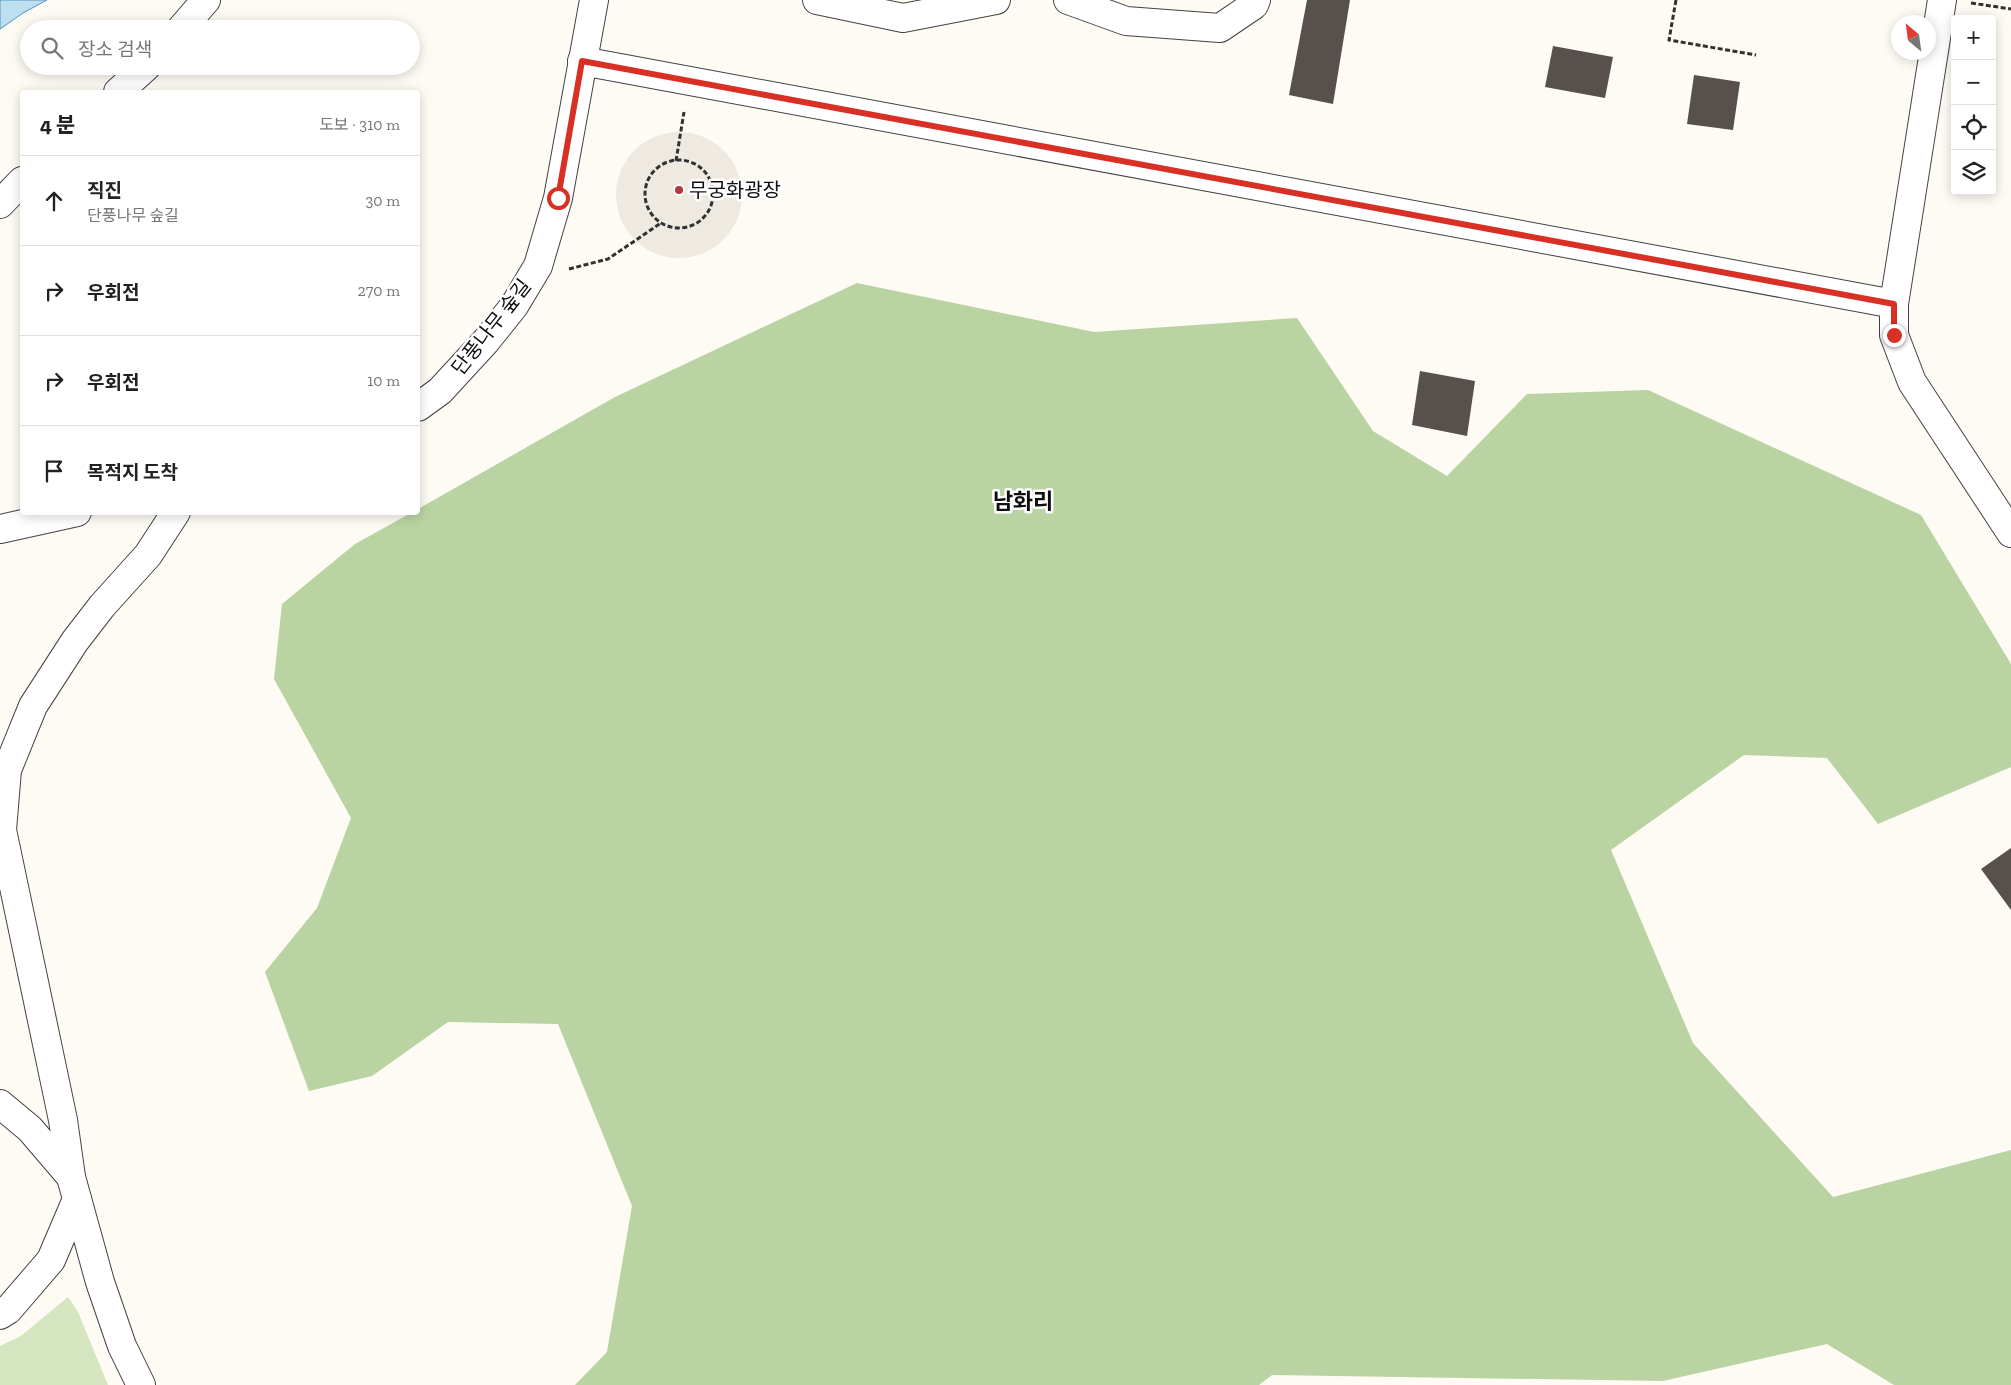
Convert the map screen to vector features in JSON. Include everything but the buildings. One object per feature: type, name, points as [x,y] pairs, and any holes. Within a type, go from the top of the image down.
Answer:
[{"type":"street","points":[[189,20],[206,0]]},
{"type":"street","name":"단풍나무 숲길","points":[[420,405],[440,391],[486,340],[514,306],[538,266],[558,198],[594,0]]},
{"type":"street","points":[[817,0],[903,18],[996,0]]},
{"type":"street","points":[[1068,0],[1126,20],[1220,28],[1254,5],[1256,0]]},
{"type":"street","points":[[1953,1],[1894,304],[1894,335],[1912,382],[2011,533]]},
{"type":"street","points":[[582,61],[1894,304]]},
{"type":"street","points":[[120,90],[137,75]]},
{"type":"street","points":[[0,204],[20,183]]},
{"type":"street","points":[[0,529],[63,515]]},
{"type":"street","points":[[141,1385],[122,1346],[100,1282],[74,1188],[63,1120],[2,830],[6,770],[33,706],[75,641],[102,606],[148,555],[174,515]]},
{"type":"street","points":[[0,1104],[30,1129],[74,1188]]},
{"type":"street","points":[[0,1315],[8,1310],[51,1260],[74,1188]]},
{"type":"path","points":[[1676,0],[1669,40],[1756,55]]},
{"type":"path","points":[[1953,1],[2011,9]]},
{"type":"path","points":[[676,161],[690,81]]},
{"type":"path","points":[[676,161],[687,161],[698,166],[712,184],[713,196],[711,207],[704,217],[695,224],[684,228],[672,228],[661,224],[648,208],[645,198],[646,187],[650,177],[666,163],[676,161]]},
{"type":"path","points":[[530,279],[608,259],[661,224]]},
{"type":"green space","points":[[857,283],[1094,332],[1297,318],[1373,431],[1447,476],[1527,394],[1648,390],[1921,515],[2011,664],[2011,767],[1878,824],[1827,758],[1744,755],[1611,850],[1693,1043],[1833,1197],[2011,1150],[2011,1385],[1894,1385],[1827,1344],[1663,1381],[1272,1375],[1259,1385],[575,1385],[607,1352],[632,1206],[558,1024],[448,1022],[372,1076],[309,1091],[265,972],[317,908],[351,818],[274,679],[282,604],[355,544],[407,515],[420,515],[420,508],[615,397]]},
{"type":"green space","points":[[68,1297],[78,1312],[108,1385],[0,1385],[0,1346],[21,1336]]},
{"type":"shaded area","name":"무궁화광장","points":[[679,132],[703,137],[723,151],[737,171],[742,195],[737,219],[723,239],[703,253],[679,258],[655,253],[635,239],[621,219],[616,195],[621,171],[635,151],[655,137]]},
{"type":"water","points":[[0,0],[47,0],[23,13],[0,29]]},
{"type":"place","name":"무궁화광장","points":[[679,190]]},
{"type":"district","name":"남화리","points":[[1023,501]]},
{"type":"route","points":[[558,198],[582,61],[1894,304],[1894,335]]}]
